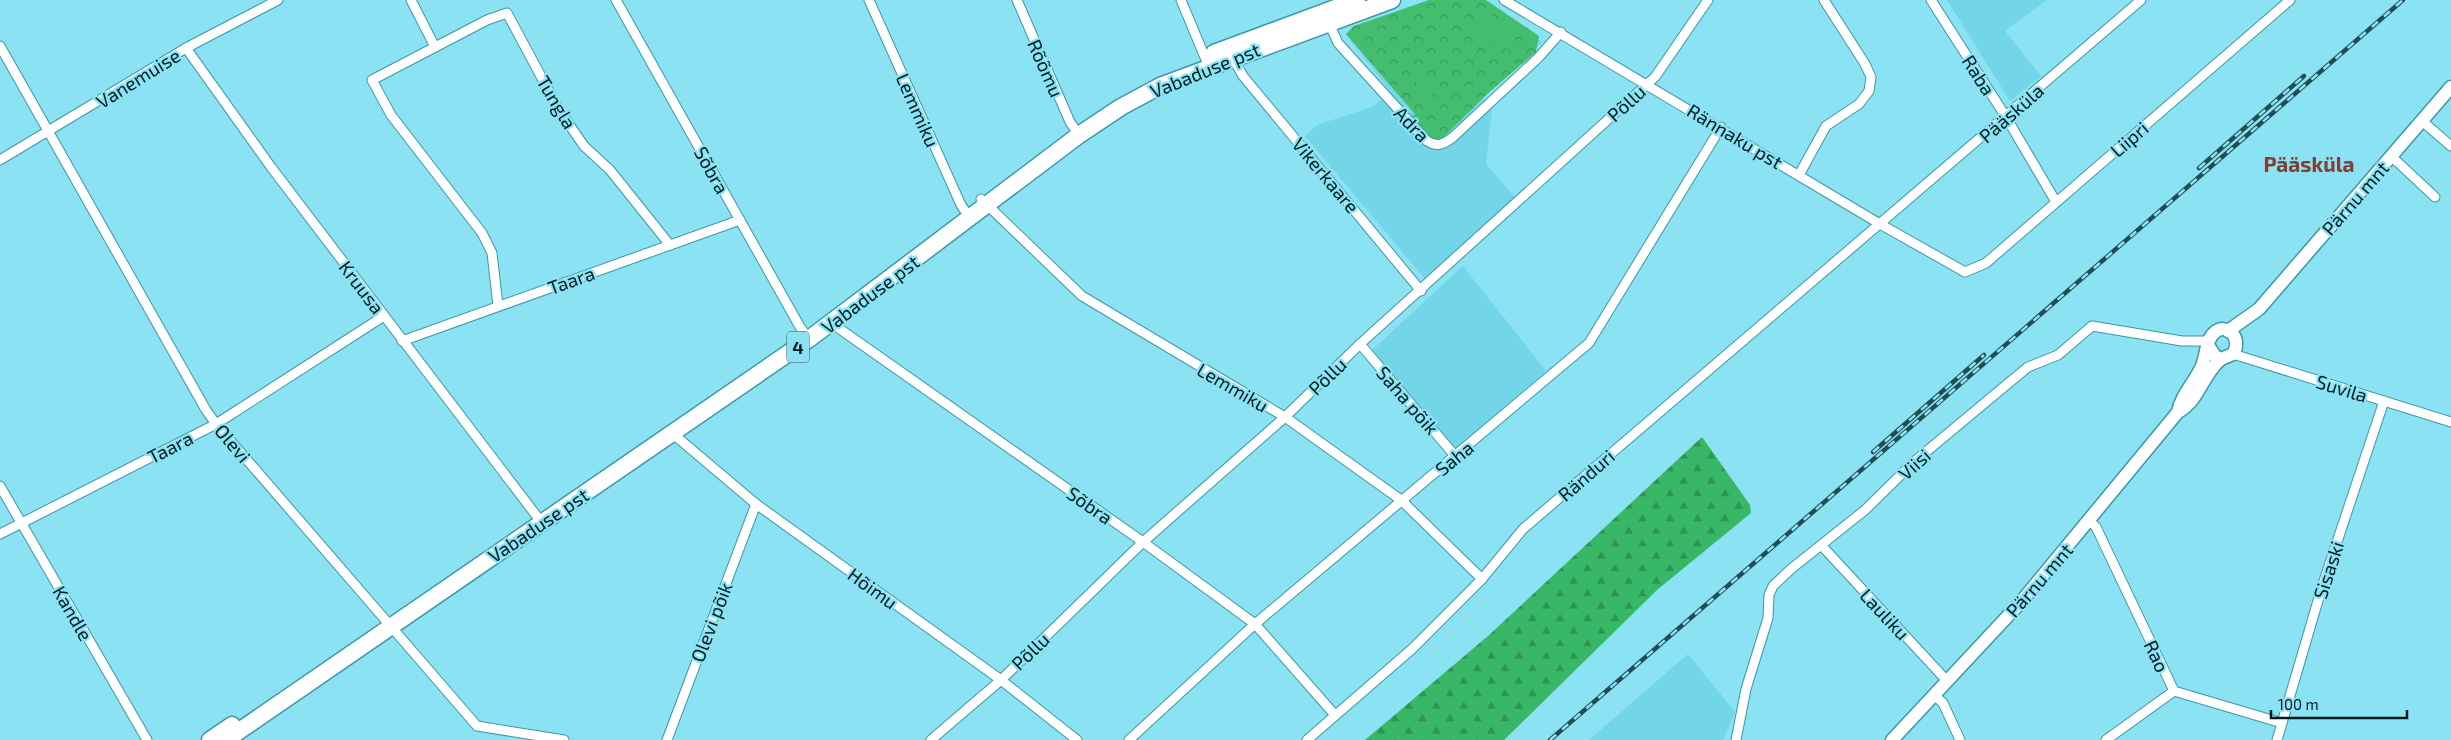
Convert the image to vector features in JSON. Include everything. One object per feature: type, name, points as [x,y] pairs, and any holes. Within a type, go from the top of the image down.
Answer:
[{"type":"highway","name":"Vabaduse pst","points":[[1207,62],[1233,58],[1327,17],[1357,0]]},
{"type":"highway","name":"Vabaduse pst","points":[[540,519],[672,433],[807,336],[1077,132],[1207,62],[1327,17],[1392,0]]},
{"type":"highway","name":"Vabaduse pst","points":[[210,740],[388,623],[807,336]]},
{"type":"highway","name":"Vabaduse pst","points":[[226,740],[388,623]]},
{"type":"main road","name":"Pärnu mnt","points":[[1892,740],[2021,602],[2090,522],[2178,412],[2186,408],[2195,397],[2214,365],[2231,352],[2259,309],[2422,121],[2449,95]]},
{"type":"main road","name":"Pärnu mnt","points":[[2228,331],[2259,309]]},
{"type":"main road","points":[[2217,331],[2228,331],[2233,334],[2231,352],[2215,356],[2209,343],[2217,331]]},
{"type":"main road","name":"Pärnu mnt","points":[[2178,412],[2180,403],[2194,383],[2209,343]]},
{"type":"street","name":"Vanemuise","points":[[0,160],[186,48],[278,0]]},
{"type":"street","points":[[411,0],[435,47]]},
{"type":"street","name":"Sõbra","points":[[616,0],[807,336]]},
{"type":"street","name":"Lemmiku","points":[[869,0],[968,214]]},
{"type":"street","name":"Rõõmu","points":[[1016,0],[1077,132]]},
{"type":"street","points":[[1181,0],[1207,62]]},
{"type":"street","name":"Rännaku pst","points":[[1504,0],[1721,127],[1880,224],[1965,272]]},
{"type":"street","name":"Põllu","points":[[931,740],[1001,680],[1143,542],[1285,417],[1360,344],[1421,291],[1648,84],[1655,77],[1708,0]]},
{"type":"street","points":[[1799,175],[1826,126],[1859,104],[1869,91],[1870,77],[1864,64],[1824,0]]},
{"type":"street","name":"Raba","points":[[1931,0],[2006,117],[2056,202]]},
{"type":"street","name":"Pääsküla","points":[[1880,224],[2141,0]]},
{"type":"street","name":"Liipri","points":[[1965,272],[1986,263],[2290,0]]},
{"type":"street","name":"Tungla","points":[[498,306],[492,253],[482,233],[391,115],[372,80],[487,20],[506,13],[559,110],[584,146],[610,170],[670,245]]},
{"type":"street","name":"Adra","points":[[1327,17],[1338,42],[1427,141],[1434,146],[1440,145],[1452,138],[1552,44],[1561,32]]},
{"type":"street","name":"Olevi","points":[[0,46],[206,410],[216,424],[477,726],[564,740]]},
{"type":"street","name":"Kruusa","points":[[186,48],[271,167],[402,341],[540,519]]},
{"type":"street","name":"Vikerkaare","points":[[1233,58],[1243,76],[1421,291]]},
{"type":"street","points":[[2422,121],[2451,146]]},
{"type":"street","name":"Saha","points":[[1129,740],[1256,624],[1589,343],[1721,127]]},
{"type":"street","points":[[2391,156],[2435,197]]},
{"type":"street","name":"Lemmiku","points":[[984,202],[1082,296],[1285,417],[1401,500],[1482,579]]},
{"type":"street","name":"Taara","points":[[402,341],[740,220]]},
{"type":"street","name":"Ränduri","points":[[1307,740],[1412,650],[1482,579],[1523,529],[1880,224]]},
{"type":"street","name":"Taara","points":[[0,534],[216,424],[384,316]]},
{"type":"street","name":"Sõbra","points":[[829,319],[1256,624],[1334,715]]},
{"type":"street","name":"Viisi","points":[[1736,740],[1746,690],[1768,618],[1768,595],[1779,579],[1865,510],[1915,461],[2028,366],[2058,354],[2092,326],[2182,342],[2209,343]]},
{"type":"street","name":"Saha põik","points":[[1360,344],[1456,456]]},
{"type":"street","name":"Suvila","points":[[2231,352],[2451,422]]},
{"type":"street","name":"Sisaski","points":[[2277,740],[2322,587],[2384,401]]},
{"type":"street","name":"Hõimu","points":[[672,433],[756,504],[1001,680],[1077,740]]},
{"type":"street","name":"Kandle","points":[[0,486],[147,740]]},
{"type":"street","name":"Olevi põik","points":[[667,740],[756,504]]},
{"type":"street","name":"Rao","points":[[2090,522],[2096,527],[2174,691],[2282,723]]},
{"type":"street","name":"Lauliku","points":[[1822,546],[1948,682]]},
{"type":"street","points":[[2106,740],[2174,691]]},
{"type":"street","points":[[1935,696],[1943,703],[1960,740]]},
{"type":"shaded area","points":[[1449,0],[1473,0],[1542,42],[1482,97],[1492,108],[1486,164],[1515,197],[1425,279],[1305,136],[1317,125],[1372,107],[1391,92],[1346,35]]},
{"type":"shaded area","points":[[1947,0],[2047,0],[2005,31],[2041,76],[2010,101]]},
{"type":"shaded area","points":[[1463,266],[1546,371],[1456,449],[1371,351]]},
{"type":"shaded area","points":[[1688,654],[1735,712],[1723,740],[1589,740]]},
{"type":"green space","points":[[1429,0],[1486,0],[1539,36],[1536,52],[1486,95],[1440,141],[1431,140],[1410,119],[1415,114],[1346,34],[1354,26]]},
{"type":"green space","points":[[1482,9],[1519,32],[1508,50],[1471,28]]},
{"type":"green space","points":[[1424,71],[1438,90],[1428,98],[1414,79]]},
{"type":"green space","points":[[1702,437],[1750,505],[1751,513],[1657,590],[1504,740],[1365,740],[1488,636]]},
{"type":"railway","points":[[1550,740],[2403,0]]},
{"type":"railway","points":[[2199,168],[2304,76]]},
{"type":"railway","points":[[1873,452],[1984,355]]},
{"type":"district","name":"Pääsküla","points":[[2309,163]]}]
